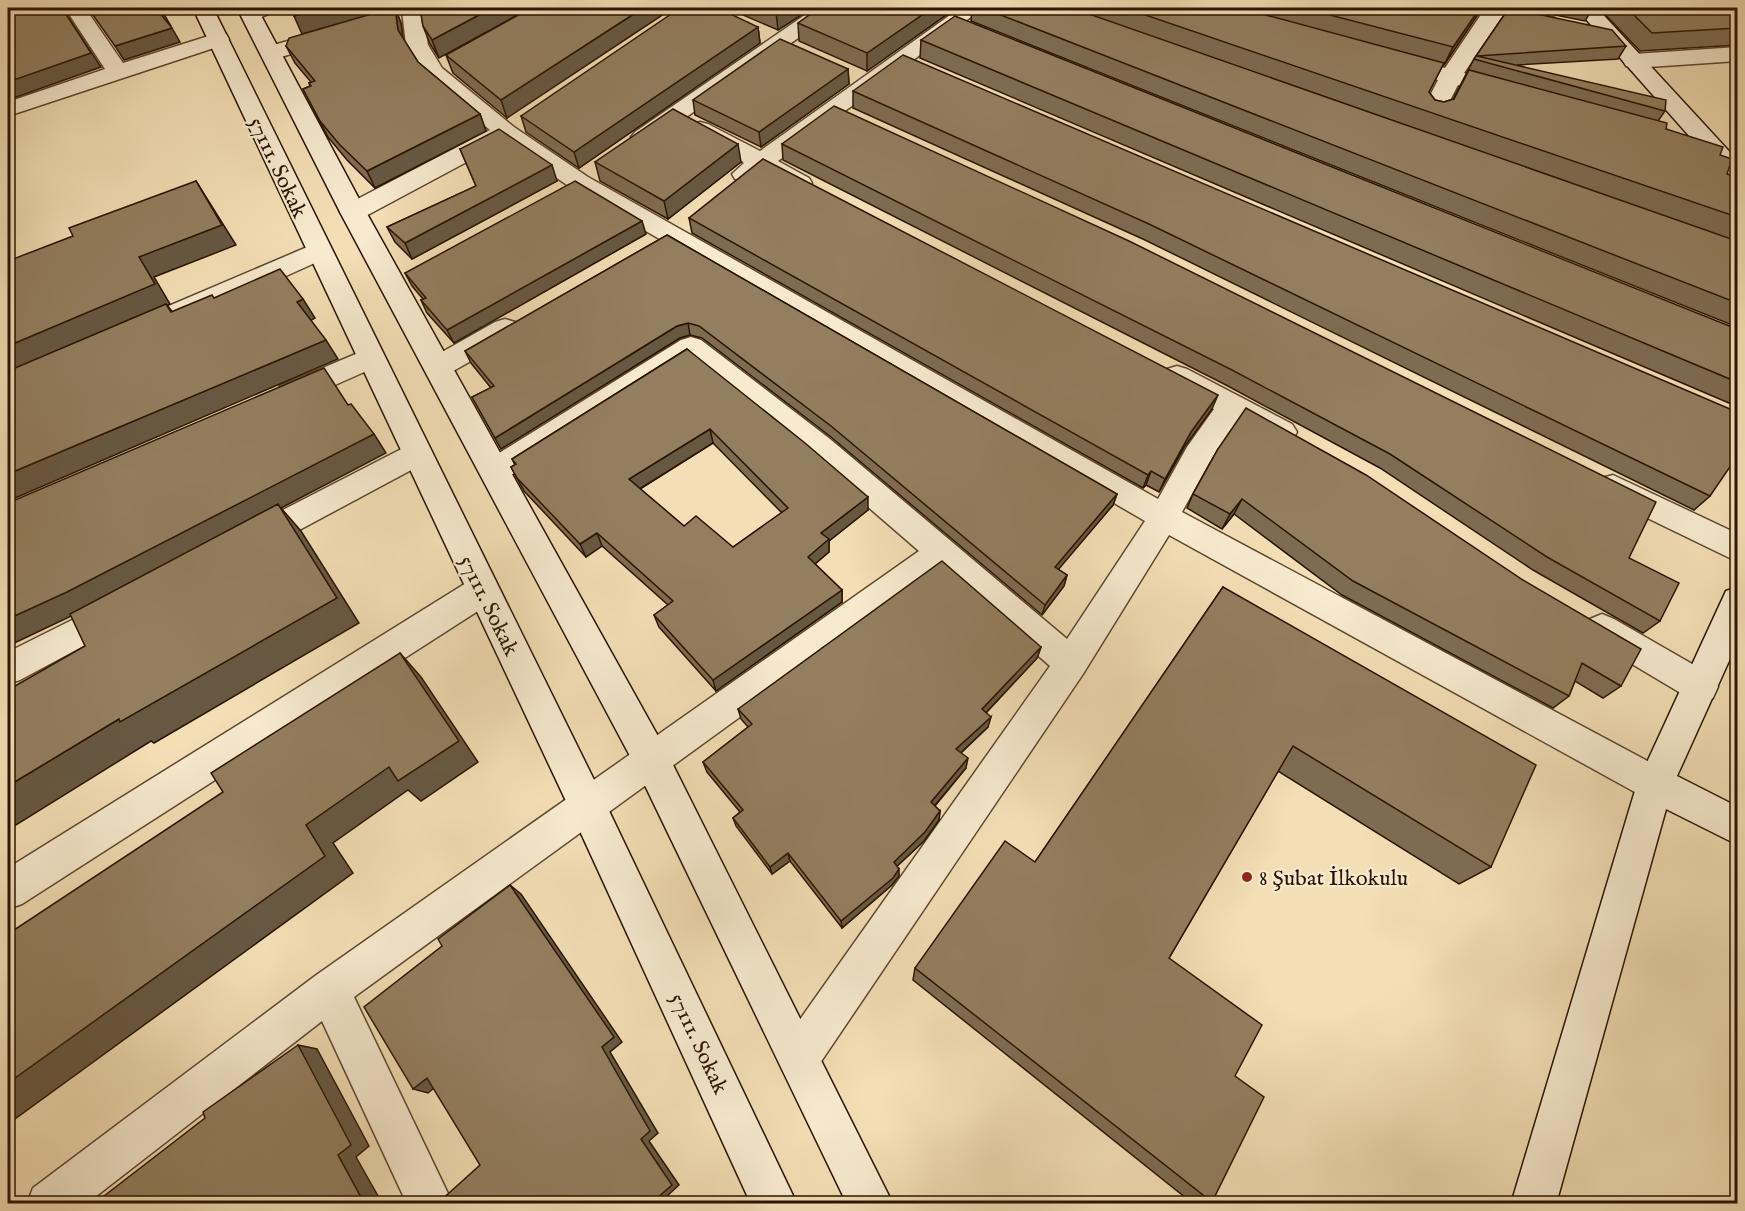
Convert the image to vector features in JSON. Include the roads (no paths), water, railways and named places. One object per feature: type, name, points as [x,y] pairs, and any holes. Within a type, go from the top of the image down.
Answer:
[{"type":"street","points":[[75,8],[118,73]]},
{"type":"street","name":"57111. Sokak","points":[[203,8],[587,805],[775,1203]]},
{"type":"street","points":[[626,148],[791,45],[828,8]]},
{"type":"street","points":[[724,191],[832,109],[859,78],[912,66],[963,28],[973,8]]},
{"type":"street","points":[[1586,8],[1737,176]]},
{"type":"street","points":[[254,9],[271,53],[353,212],[402,277],[438,368],[651,759],[871,1203]]},
{"type":"street","points":[[1434,111],[1451,76],[1490,9],[1611,36]]},
{"type":"street","points":[[406,12],[417,45],[516,125],[578,181],[1164,516],[1737,827]]},
{"type":"street","points":[[271,53],[347,30]]},
{"type":"street","points":[[760,31],[791,45]]},
{"type":"street","points":[[8,109],[218,39]]},
{"type":"street","points":[[1371,54],[1529,98]]},
{"type":"street","points":[[1634,62],[1737,54]]},
{"type":"street","points":[[832,109],[865,124]]},
{"type":"street","points":[[674,116],[823,194]]},
{"type":"street","points":[[353,212],[516,125]]},
{"type":"street","points":[[1676,138],[1709,147]]},
{"type":"street","points":[[147,327],[319,251]]},
{"type":"street","points":[[438,368],[528,315]]},
{"type":"street","points":[[494,471],[691,347],[819,447],[1071,663]]},
{"type":"street","points":[[260,406],[370,358]]},
{"type":"street","points":[[1152,363],[1306,445]]},
{"type":"street","points":[[799,1057],[1071,663],[1164,516],[1198,454],[1233,405]]},
{"type":"street","points":[[228,553],[417,453]]},
{"type":"street","points":[[1590,475],[1737,549]]},
{"type":"street","points":[[57,1201],[329,990],[941,553]]},
{"type":"street","points":[[8,890],[483,590]]},
{"type":"street","points":[[8,669],[144,597]]},
{"type":"street","points":[[1533,1203],[1655,784],[1701,687],[1737,601]]},
{"type":"street","points":[[1581,617],[1701,687]]},
{"type":"street","points":[[329,990],[431,1203]]},
{"type":"place","name":"8 Şubat İlkokulu","points":[[1247,877]]}]
